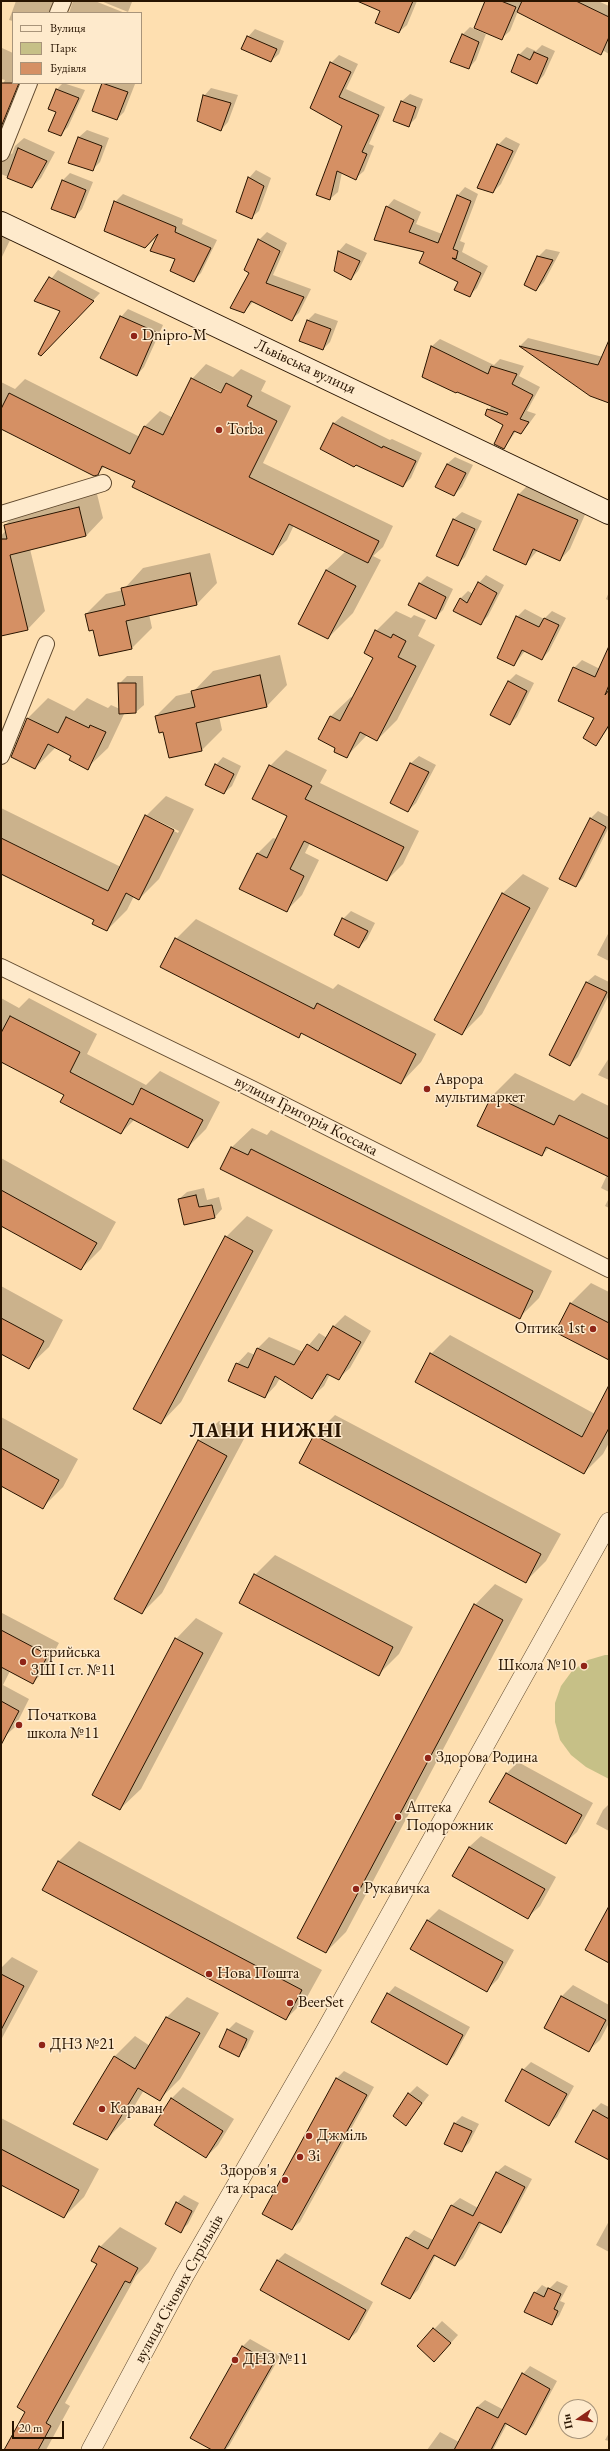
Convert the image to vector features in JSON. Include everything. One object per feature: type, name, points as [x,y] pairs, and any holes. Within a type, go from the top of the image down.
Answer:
[{"type":"main road","name":"Львівська вулиця","points":[[1,223],[609,513]]},
{"type":"street","points":[[58,12],[63,1]]},
{"type":"street","points":[[1,153],[30,84]]},
{"type":"street","points":[[1,514],[103,483]]},
{"type":"street","points":[[1,756],[46,644]]},
{"type":"street","name":"вулиця Григорія Коссака","points":[[1,967],[252,1089],[609,1269]]},
{"type":"street","name":"вулиця Січових Стрільців","points":[[91,2450],[184,2276],[326,2030],[609,1522]]},
{"type":"green space","points":[[609,1655],[609,1779],[586,1767],[571,1755],[560,1740],[555,1722],[555,1703],[561,1686],[572,1671],[588,1660]]},
{"type":"building","points":[[357,1],[413,1],[399,33],[375,23],[380,11]]},
{"type":"building","points":[[485,1],[501,1],[516,7],[502,40],[474,28]]},
{"type":"building","points":[[522,1],[576,1],[609,17],[609,37],[601,55],[517,12]]},
{"type":"building","points":[[462,34],[479,42],[469,69],[450,62]]},
{"type":"building","points":[[247,36],[277,49],[271,62],[241,49]]},
{"type":"building","points":[[534,52],[548,58],[537,84],[511,72],[518,54],[530,60]]},
{"type":"building","points":[[330,62],[351,72],[339,97],[379,115],[362,152],[367,154],[356,180],[337,171],[330,200],[316,195],[342,126],[310,108]]},
{"type":"building","points":[[1,83],[19,84],[1,127]]},
{"type":"building","points":[[102,84],[128,92],[117,120],[92,111]]},
{"type":"building","points":[[56,89],[79,98],[61,136],[48,131],[56,112],[48,109]]},
{"type":"building","points":[[203,95],[231,103],[221,131],[197,121]]},
{"type":"building","points":[[401,101],[416,107],[409,127],[393,121]]},
{"type":"building","points":[[78,137],[102,146],[93,171],[68,163]]},
{"type":"building","points":[[497,144],[513,151],[493,193],[477,188]]},
{"type":"building","points":[[18,148],[47,161],[32,188],[7,178]]},
{"type":"building","points":[[248,177],[264,186],[252,219],[236,212]]},
{"type":"building","points":[[62,180],[86,190],[75,218],[51,209]]},
{"type":"building","points":[[457,195],[471,201],[453,249],[458,251],[456,259],[452,258],[481,273],[470,297],[454,290],[458,282],[419,263],[424,252],[374,240],[386,206],[414,220],[409,232],[438,243]]},
{"type":"building","points":[[114,201],[176,227],[175,232],[211,248],[194,282],[170,271],[175,259],[150,251],[158,234],[145,248],[104,231]]},
{"type":"building","points":[[258,239],[280,251],[266,283],[304,297],[292,321],[251,301],[244,313],[230,308],[249,273],[244,270]]},
{"type":"building","points":[[338,251],[360,261],[351,280],[334,271]]},
{"type":"building","points":[[537,256],[553,260],[536,291],[524,285]]},
{"type":"building","points":[[49,277],[94,301],[41,356],[38,354],[60,311],[34,301]]},
{"type":"building","points":[[120,316],[156,332],[137,376],[100,358]]},
{"type":"building","points":[[307,320],[331,329],[323,350],[299,341]]},
{"type":"building","points":[[609,340],[609,403],[590,396],[519,346],[598,365]]},
{"type":"building","points":[[431,346],[488,374],[491,366],[517,374],[512,384],[533,395],[520,419],[529,422],[521,434],[514,431],[504,449],[494,444],[503,425],[485,415],[487,409],[507,415],[508,413],[457,392],[456,393],[422,377]]},
{"type":"building","points":[[191,378],[221,393],[226,383],[252,396],[247,406],[277,421],[249,477],[379,541],[368,563],[289,524],[273,555],[132,487],[135,481],[102,466],[98,475],[94,476],[1,429],[1,409],[9,393],[130,454],[144,426],[163,435]]},
{"type":"building","points":[[333,423],[382,448],[383,446],[416,461],[403,487],[356,465],[354,467],[320,449]]},
{"type":"building","points":[[447,464],[466,473],[454,496],[435,487]]},
{"type":"building","points":[[518,494],[578,520],[560,561],[533,549],[526,565],[493,550]]},
{"type":"building","points":[[79,507],[86,536],[10,555],[28,630],[1,636],[1,539],[7,539],[4,525]]},
{"type":"building","points":[[453,519],[475,529],[458,566],[436,556]]},
{"type":"building","points":[[326,570],[356,586],[328,639],[298,624]]},
{"type":"building","points":[[190,573],[197,605],[126,621],[132,649],[99,656],[93,630],[89,631],[85,614],[125,605],[121,588]]},
{"type":"building","points":[[478,582],[497,593],[481,625],[453,611],[460,598],[467,603]]},
{"type":"building","points":[[419,583],[446,597],[436,619],[408,605]]},
{"type":"building","points":[[516,616],[539,627],[544,618],[559,625],[542,660],[522,650],[514,666],[497,658]]},
{"type":"building","points":[[375,630],[391,638],[393,634],[406,641],[398,657],[416,666],[377,741],[360,732],[347,758],[334,752],[335,748],[318,739],[330,716],[340,721],[373,658],[364,653]]},
{"type":"building","points":[[609,646],[609,685],[605,695],[609,690],[609,725],[596,746],[583,738],[594,718],[558,701],[573,667],[595,677]]},
{"type":"building","points":[[260,675],[267,707],[196,723],[202,751],[169,758],[163,732],[159,733],[155,716],[195,707],[191,691]]},
{"type":"building","points":[[508,681],[527,691],[510,725],[490,715]]},
{"type":"building","points":[[118,683],[136,683],[136,713],[119,714]]},
{"type":"building","points":[[66,717],[89,728],[90,725],[106,732],[88,770],[69,760],[71,756],[48,744],[35,769],[11,757],[27,718],[58,733]]},
{"type":"building","points":[[410,763],[429,772],[408,812],[390,803]]},
{"type":"building","points":[[215,764],[234,774],[224,794],[205,785]]},
{"type":"building","points":[[269,765],[312,786],[305,799],[404,847],[387,881],[304,841],[290,869],[304,876],[287,912],[239,889],[257,853],[267,858],[287,816],[252,799]]},
{"type":"building","points":[[145,815],[174,830],[139,900],[126,893],[107,931],[92,924],[94,920],[1,874],[1,838],[108,891]]},
{"type":"building","points":[[590,818],[606,827],[576,887],[559,879]]},
{"type":"building","points":[[502,893],[530,908],[462,1035],[434,1020]]},
{"type":"building","points":[[342,918],[368,931],[359,948],[334,935]]},
{"type":"building","points":[[175,938],[314,1009],[317,1003],[416,1054],[401,1084],[301,1033],[299,1038],[160,967]]},
{"type":"building","points":[[586,982],[607,992],[570,1066],[549,1055]]},
{"type":"building","points":[[10,1016],[80,1052],[70,1072],[133,1105],[141,1088],[203,1120],[188,1148],[130,1118],[121,1134],[60,1102],[64,1095],[1,1062],[1,1033]]},
{"type":"building","points":[[492,1095],[554,1125],[559,1115],[609,1139],[609,1177],[546,1147],[542,1156],[477,1126]]},
{"type":"building","points":[[231,1147],[248,1155],[251,1149],[533,1291],[520,1319],[220,1169]]},
{"type":"building","points":[[1,1190],[97,1243],[81,1270],[1,1226]]},
{"type":"building","points":[[196,1195],[199,1207],[212,1205],[215,1218],[184,1225],[178,1199]]},
{"type":"building","points":[[225,1236],[253,1251],[161,1424],[133,1409]]},
{"type":"building","points":[[570,1303],[609,1323],[609,1360],[555,1332]]},
{"type":"building","points":[[1,1318],[44,1341],[29,1369],[1,1354]]},
{"type":"building","points":[[333,1326],[361,1342],[339,1380],[327,1374],[312,1399],[275,1376],[265,1398],[228,1381],[236,1363],[248,1368],[257,1348],[294,1365],[307,1344],[318,1351]]},
{"type":"building","points":[[430,1353],[582,1437],[609,1385],[609,1428],[584,1474],[415,1382]]},
{"type":"building","points":[[314,1435],[541,1554],[526,1583],[299,1463]]},
{"type":"building","points":[[198,1440],[227,1456],[142,1614],[114,1599]]},
{"type":"building","points":[[1,1448],[59,1480],[43,1509],[1,1486]]},
{"type":"building","points":[[254,1574],[393,1647],[379,1676],[239,1603]]},
{"type":"building","points":[[474,1604],[503,1620],[326,1953],[297,1938]]},
{"type":"building","name":"Стрийська ЗШ I ст. №11","points":[[1,1630],[48,1655],[33,1684],[1,1667]]},
{"type":"building","points":[[175,1638],[203,1653],[120,1810],[92,1795]]},
{"type":"building","name":"Стрийська ЗШ I ст. №11","points":[[1,1701],[19,1711],[1,1745]]},
{"type":"building","points":[[506,1773],[582,1815],[566,1844],[489,1802]]},
{"type":"building","points":[[469,1847],[545,1889],[528,1919],[452,1876]]},
{"type":"building","points":[[58,1861],[302,1990],[286,2020],[42,1890]]},
{"type":"building","points":[[609,1906],[609,1963],[585,1950]]},
{"type":"building","points":[[427,1920],[503,1962],[487,1992],[410,1949]]},
{"type":"building","points":[[1,1974],[24,1986],[1,2030]]},
{"type":"building","points":[[387,1993],[463,2035],[447,2065],[371,2022]]},
{"type":"building","points":[[561,1996],[606,2020],[589,2052],[544,2028]]},
{"type":"building","points":[[166,2017],[200,2033],[160,2101],[138,2088],[107,2140],[73,2124],[114,2056],[135,2069]]},
{"type":"building","points":[[227,2029],[247,2039],[239,2057],[219,2047]]},
{"type":"building","points":[[522,2069],[567,2094],[549,2126],[505,2101]]},
{"type":"building","points":[[336,2078],[367,2095],[292,2230],[262,2214]]},
{"type":"building","points":[[408,2093],[422,2103],[406,2126],[393,2116]]},
{"type":"building","points":[[171,2098],[223,2131],[206,2158],[154,2125]]},
{"type":"building","points":[[593,2110],[609,2119],[609,2160],[575,2142]]},
{"type":"building","points":[[454,2123],[472,2131],[462,2152],[444,2144]]},
{"type":"building","points":[[1,2149],[79,2190],[64,2218],[1,2185]]},
{"type":"building","points":[[496,2172],[525,2187],[501,2233],[479,2222],[455,2266],[434,2255],[410,2299],[381,2284],[406,2237],[428,2249],[451,2205],[473,2216]]},
{"type":"building","points":[[176,2202],[192,2211],[181,2233],[165,2224]]},
{"type":"building","points":[[99,2246],[138,2268],[130,2283],[125,2281],[46,2423],[51,2426],[38,2450],[4,2450],[25,2412],[17,2407],[97,2264],[91,2261]]},
{"type":"building","points":[[277,2260],[366,2310],[349,2340],[260,2290]]},
{"type":"building","points":[[548,2288],[561,2294],[554,2309],[558,2311],[552,2325],[524,2312],[534,2292],[544,2297]]},
{"type":"building","points":[[433,2328],[451,2343],[434,2362],[417,2346]]},
{"type":"building","points":[[242,2346],[273,2364],[224,2450],[212,2450],[190,2438]]},
{"type":"building","points":[[522,2373],[550,2389],[526,2435],[505,2423],[491,2450],[454,2450],[477,2407],[498,2418]]},
{"type":"place","name":"Dnipro-M","points":[[134,336]]},
{"type":"place","name":"Torba","points":[[219,430]]},
{"type":"place","name":"Аврора мультимаркет","points":[[427,1089]]},
{"type":"place","name":"Оптика 1st","points":[[593,1329]]},
{"type":"place","name":"Стрийська ЗШ I ст. №11","points":[[23,1662]]},
{"type":"place","name":"Школа №10","points":[[584,1666]]},
{"type":"place","name":"Початкова школа №11","points":[[19,1725]]},
{"type":"place","name":"Здорова Родина","points":[[428,1758]]},
{"type":"place","name":"Аптека Подорожник","points":[[398,1817]]},
{"type":"place","name":"Рукавичка","points":[[356,1889]]},
{"type":"place","name":"Нова Пошта","points":[[209,1974]]},
{"type":"place","name":"BeerSet","points":[[290,2003]]},
{"type":"place","name":"ДНЗ №21","points":[[42,2045]]},
{"type":"place","name":"Караван","points":[[102,2109]]},
{"type":"place","name":"Джміль","points":[[309,2136]]},
{"type":"place","name":"Зi","points":[[300,2157]]},
{"type":"place","name":"Здоров'я та краса","points":[[285,2180]]},
{"type":"place","name":"ДНЗ №11","points":[[235,2360]]},
{"type":"district","name":"ЛАНИ НИЖНІ","points":[[266,1432]]}]
